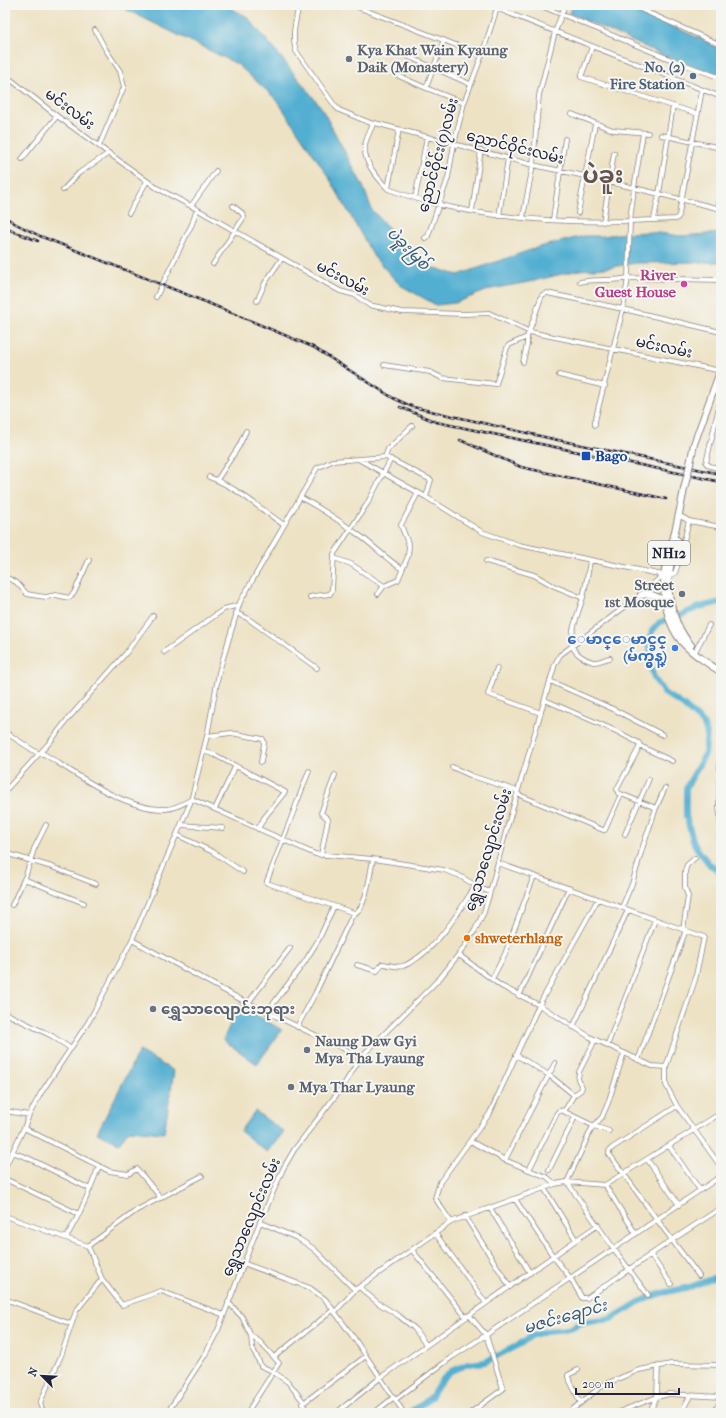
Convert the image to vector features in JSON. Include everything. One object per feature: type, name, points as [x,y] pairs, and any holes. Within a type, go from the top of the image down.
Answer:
[{"type":"highway","name":"NH12","points":[[721,370],[694,444],[686,489],[666,574],[666,601],[671,617],[682,641],[694,653],[721,672]]},
{"type":"highway","name":"NH12","points":[[691,465],[719,391],[721,381]]},
{"type":"highway","name":"NH12","points":[[671,617],[669,586],[666,574],[682,517],[686,489]]},
{"type":"highway","points":[[641,595],[650,594],[666,601]]},
{"type":"highway","name":"NH12","points":[[676,629],[696,650],[721,667]]},
{"type":"street","name":"ညောင်ဝိုင်းလမ်း","points":[[299,5],[294,36],[296,51],[339,110],[373,124],[375,123],[481,150],[533,165],[585,176],[719,209]]},
{"type":"street","points":[[352,5],[482,55]]},
{"type":"street","points":[[488,5],[721,97]]},
{"type":"street","points":[[539,5],[672,60],[721,78]]},
{"type":"street","points":[[524,217],[533,165],[539,95],[555,32],[565,5]]},
{"type":"street","points":[[632,5],[721,45]]},
{"type":"street","name":"ညောင်ဝိုင်း(၇)လမ်း","points":[[425,238],[428,236],[448,178],[454,144],[464,103],[482,55],[497,8]]},
{"type":"street","points":[[95,30],[120,71],[124,87],[100,146]]},
{"type":"street","points":[[426,88],[444,40]]},
{"type":"street","points":[[592,47],[581,78],[698,114]]},
{"type":"street","points":[[398,52],[470,84]]},
{"type":"street","points":[[394,74],[464,103]]},
{"type":"street","name":"မင်းလမ်း","points":[[5,75],[57,116],[147,181],[340,291],[355,295],[369,305],[402,312],[465,314],[489,313],[530,332],[721,370]]},
{"type":"street","points":[[373,124],[365,144],[366,156],[374,174],[388,189],[415,198],[439,205],[499,216],[604,222],[676,219],[679,216],[702,90]]},
{"type":"street","points":[[654,219],[672,106]]},
{"type":"street","points":[[572,114],[619,132],[648,133]]},
{"type":"street","points":[[22,159],[57,116]]},
{"type":"street","points":[[578,213],[595,124]]},
{"type":"street","points":[[388,189],[398,129]]},
{"type":"street","points":[[595,425],[623,309],[628,278],[630,221],[643,133]]},
{"type":"street","points":[[661,135],[721,148]]},
{"type":"street","points":[[415,198],[426,137]]},
{"type":"street","points":[[553,219],[565,139]]},
{"type":"street","points":[[472,211],[481,150]]},
{"type":"street","points":[[604,222],[614,153]]},
{"type":"street","points":[[63,190],[79,173],[109,154]]},
{"type":"street","points":[[499,216],[508,158]]},
{"type":"street","points":[[191,206],[216,171]]},
{"type":"street","points":[[129,213],[147,181]]},
{"type":"street","points":[[719,209],[721,192]]},
{"type":"street","points":[[213,264],[244,215],[233,206]]},
{"type":"street","points":[[156,297],[192,224],[197,209]]},
{"type":"street","points":[[256,300],[265,283],[282,258]]},
{"type":"street","points":[[580,282],[589,280],[616,281],[628,278],[721,280]]},
{"type":"street","points":[[523,362],[527,349],[527,337],[542,295],[546,293],[721,332]]},
{"type":"street","points":[[384,365],[430,372],[442,378],[494,384],[498,382],[509,345],[527,337]]},
{"type":"street","points":[[559,375],[605,386]]},
{"type":"street","points":[[721,398],[706,464],[721,469]]},
{"type":"street","points":[[385,457],[388,449],[412,426]]},
{"type":"street","points":[[217,480],[239,446],[246,431]]},
{"type":"street","points":[[5,1167],[41,1093],[89,1021],[132,940],[192,799],[207,736],[219,672],[239,605],[317,468],[332,461],[385,457],[432,480],[426,497]]},
{"type":"street","points":[[310,597],[330,594],[332,590],[334,558],[338,548],[364,509],[391,459]]},
{"type":"street","points":[[360,460],[426,497],[482,532],[519,545],[590,561],[666,574]]},
{"type":"street","points":[[210,477],[252,500],[266,513],[284,525]]},
{"type":"street","points":[[378,594],[384,586],[398,580],[408,556],[409,546],[402,525],[418,493]]},
{"type":"street","points":[[300,497],[320,508],[351,529],[402,569]]},
{"type":"street","points":[[682,517],[689,521],[721,527]]},
{"type":"street","name":"ရွှေသာလျောင်းလမ်း","points":[[167,1413],[205,1355],[218,1330],[260,1222],[283,1169],[294,1150],[343,1086],[361,1057],[440,978],[475,930],[484,912],[555,664],[560,655],[641,595],[666,574],[675,573],[689,521]]},
{"type":"street","points":[[334,558],[350,564],[384,586]]},
{"type":"street","points":[[5,577],[16,582],[27,594],[46,597],[56,595],[69,598],[74,593],[89,560]]},
{"type":"street","points":[[486,561],[534,575],[554,586],[582,598]]},
{"type":"street","points":[[590,561],[572,635],[572,646],[581,656],[594,662],[600,662],[604,659],[610,658]]},
{"type":"street","points":[[164,652],[224,609],[239,605]]},
{"type":"street","points":[[236,613],[247,618],[317,668]]},
{"type":"street","points":[[5,791],[126,654],[153,616]]},
{"type":"street","points":[[696,650],[708,625]]},
{"type":"street","points":[[497,668],[488,694],[541,712]]},
{"type":"street","points":[[550,681],[613,709],[663,735]]},
{"type":"street","points":[[545,700],[616,731],[639,743],[640,746],[672,761]]},
{"type":"street","points":[[721,730],[721,830]]},
{"type":"street","points":[[5,732],[39,754],[44,754],[112,796],[145,807],[167,809],[192,799]]},
{"type":"street","points":[[207,736],[231,733],[263,739],[264,743],[261,762]]},
{"type":"street","points":[[640,746],[617,789],[618,793],[656,808]]},
{"type":"street","points":[[203,751],[216,755],[235,767],[285,792],[264,818],[258,829]]},
{"type":"street","points":[[215,809],[235,767]]},
{"type":"street","points":[[452,767],[472,776],[518,792],[603,830],[605,830],[621,794]]},
{"type":"street","points":[[309,771],[283,840],[274,859],[267,883],[354,913]]},
{"type":"street","points":[[322,855],[328,819],[322,813],[335,775]]},
{"type":"street","points":[[625,834],[649,779]]},
{"type":"street","points":[[622,908],[632,884],[656,808],[665,788]]},
{"type":"street","points":[[192,799],[315,854],[373,859],[444,870],[458,875],[490,892]]},
{"type":"street","points":[[12,905],[46,825]]},
{"type":"street","points":[[181,826],[223,828]]},
{"type":"street","points":[[176,835],[213,852],[243,872]]},
{"type":"street","points":[[5,854],[52,867],[96,884]]},
{"type":"street","points":[[638,1060],[684,930],[688,896],[685,888],[685,870],[687,865],[695,858]]},
{"type":"street","points":[[297,1026],[315,994],[354,913],[361,907],[373,859]]},
{"type":"street","points":[[498,863],[704,937],[695,980],[666,1067],[666,1085],[677,1106],[721,1167]]},
{"type":"street","points":[[492,979],[505,954],[534,876]]},
{"type":"street","points":[[24,879],[84,903]]},
{"type":"street","points":[[357,965],[377,971],[382,964],[402,967],[410,963],[437,941],[449,926],[476,885]]},
{"type":"street","points":[[519,996],[569,888]]},
{"type":"street","points":[[451,1222],[435,1198],[440,1182],[490,1113],[539,1005],[598,899]]},
{"type":"street","points":[[267,1012],[304,964],[319,939],[334,906]]},
{"type":"street","points":[[573,1027],[628,910]]},
{"type":"street","points":[[607,1046],[655,920]]},
{"type":"street","points":[[132,940],[248,1003],[361,1057]]},
{"type":"street","points":[[248,1003],[290,948]]},
{"type":"street","points":[[458,955],[501,986],[539,1005],[595,1040],[652,1066],[666,1067]]},
{"type":"street","points":[[5,1013],[52,1036],[70,1048]]},
{"type":"street","points":[[529,1170],[557,1112],[565,1110],[574,1095],[581,1090],[582,1087],[578,1079],[578,1072],[595,1040]]},
{"type":"street","points":[[568,1182],[592,1128],[602,1117],[608,1104],[624,1053]]},
{"type":"street","points":[[516,1056],[549,1075],[574,1095]]},
{"type":"street","points":[[505,1160],[555,1063]]},
{"type":"street","points":[[677,1106],[610,1150],[611,1157],[699,1276]]},
{"type":"street","points":[[5,1111],[29,1115]]},
{"type":"street","points":[[563,1111],[575,1118],[609,1131]]},
{"type":"street","points":[[274,1356],[334,1311],[355,1290],[451,1222],[555,1184],[568,1182],[605,1185],[721,1113]]},
{"type":"street","points":[[549,1170],[575,1118]]},
{"type":"street","points":[[24,1128],[108,1171],[128,1174],[137,1169],[161,1198]]},
{"type":"street","points":[[470,1141],[505,1160],[547,1177],[555,1184]]},
{"type":"street","points":[[668,1146],[700,1190]]},
{"type":"street","points":[[12,1152],[28,1158],[90,1189]]},
{"type":"street","points":[[647,1159],[679,1205]]},
{"type":"street","points":[[66,1238],[79,1214],[99,1166]]},
{"type":"street","points":[[88,1246],[137,1210],[202,1176]]},
{"type":"street","points":[[374,1413],[452,1357],[571,1279],[721,1176]]},
{"type":"street","points":[[5,1179],[79,1214]]},
{"type":"street","points":[[568,1182],[648,1295]]},
{"type":"street","points":[[605,1185],[636,1234]]},
{"type":"street","points":[[544,1188],[576,1240]]},
{"type":"street","points":[[515,1199],[553,1256],[571,1279],[582,1298],[587,1298],[650,1254],[721,1208]]},
{"type":"street","points":[[490,1208],[530,1273]]},
{"type":"street","points":[[5,1216],[88,1246],[102,1279],[122,1305],[161,1291],[224,1315]]},
{"type":"street","points":[[465,1216],[510,1287]]},
{"type":"street","points":[[260,1222],[299,1239],[314,1249],[355,1290]]},
{"type":"street","points":[[336,1413],[380,1378],[598,1225]]},
{"type":"street","points":[[435,1233],[486,1303]]},
{"type":"street","points":[[412,1250],[486,1335],[502,1389],[477,1411],[470,1413]]},
{"type":"street","points":[[650,1254],[671,1284]]},
{"type":"street","points":[[243,1263],[310,1288],[325,1299],[366,1356],[404,1413]]},
{"type":"street","points":[[43,1413],[40,1403],[61,1356],[70,1324],[76,1311],[102,1279]]},
{"type":"street","points":[[359,1287],[378,1303],[399,1316],[414,1328],[426,1345]]},
{"type":"street","points":[[5,1299],[70,1324]]},
{"type":"street","points":[[228,1302],[242,1318],[251,1336],[252,1347],[261,1366],[272,1371],[288,1382],[303,1401],[302,1404],[310,1413]]},
{"type":"street","points":[[250,1408],[272,1371],[279,1363],[260,1342],[251,1336]]},
{"type":"street","points":[[302,1404],[366,1356]]},
{"type":"street","points":[[568,1413],[603,1385],[639,1370],[671,1364],[687,1363],[721,1365]]},
{"type":"street","points":[[649,1413],[657,1396],[658,1366]]},
{"type":"street","points":[[578,1370],[568,1375],[568,1377],[581,1403]]},
{"type":"street","points":[[616,1413],[657,1396],[669,1394],[721,1398],[714,1413]]},
{"type":"street","points":[[681,1413],[690,1396]]},
{"type":"water","points":[[117,5],[224,5],[246,16],[321,107],[363,186],[372,210],[396,236],[428,266],[458,275],[539,247],[584,236],[651,232],[681,236],[721,233],[721,262],[636,263],[606,268],[579,270],[491,289],[455,303],[436,305],[400,285],[374,257],[328,176],[276,99],[237,64]]},
{"type":"water","points":[[572,5],[625,5],[721,48],[721,77],[665,56],[569,13]]},
{"type":"water","points":[[239,1005],[282,1030],[257,1064],[223,1040]]},
{"type":"water","points":[[139,1051],[174,1071],[164,1133],[129,1130],[119,1143],[97,1133]]},
{"type":"water","points":[[255,1111],[284,1132],[267,1152],[240,1131]]},
{"type":"waterway","name":"မဇင်းချောင်း","points":[[721,602],[699,607],[660,622],[652,631],[649,643],[651,667],[654,678],[664,693],[683,705],[703,723],[707,733],[705,754],[686,788],[686,816],[695,846],[710,865],[718,870],[721,876]]},
{"type":"waterway","name":"မဇင်းချောင်း","points":[[408,1413],[432,1396],[441,1381],[451,1371],[468,1364],[485,1362],[520,1344],[531,1336],[546,1331],[568,1329],[581,1323],[611,1319],[639,1302],[662,1293],[690,1287],[721,1275]]},
{"type":"railway","points":[[5,217],[40,236],[208,303],[313,347],[393,398],[413,407],[553,439],[721,474]]},
{"type":"railway","points":[[5,228],[38,241]]},
{"type":"railway","points":[[400,407],[436,422],[721,482]]},
{"type":"railway","points":[[460,440],[521,467],[666,499]]},
{"type":"place","name":"Kya Khat Wain Kyaung Daik (Monastery)","points":[[349,59]]},
{"type":"place","name":"No. (2) Fire Station","points":[[693,76]]},
{"type":"place","name":"River Guest House","points":[[684,284]]},
{"type":"place","name":"Bago","points":[[586,456]]},
{"type":"place","name":"Street 1st Mosque","points":[[682,594]]},
{"type":"place","name":"ေမာင္ေမာင္ခင္ (မ်က္မွန္)","points":[[675,648]]},
{"type":"place","name":"shweterhlang","points":[[467,938]]},
{"type":"place","name":"ရွှေသာလျောင်းဘုရား","points":[[153,1009]]},
{"type":"place","name":"Naung Daw Gyi Mya Tha Lyaung","points":[[307,1050]]},
{"type":"place","name":"Mya Thar Lyaung","points":[[291,1087]]},
{"type":"district","name":"ပဲခူး","points":[[603,175]]},
{"type":"water label","name":"ပဲခူးမြစ်","points":[[409,248]]}]
